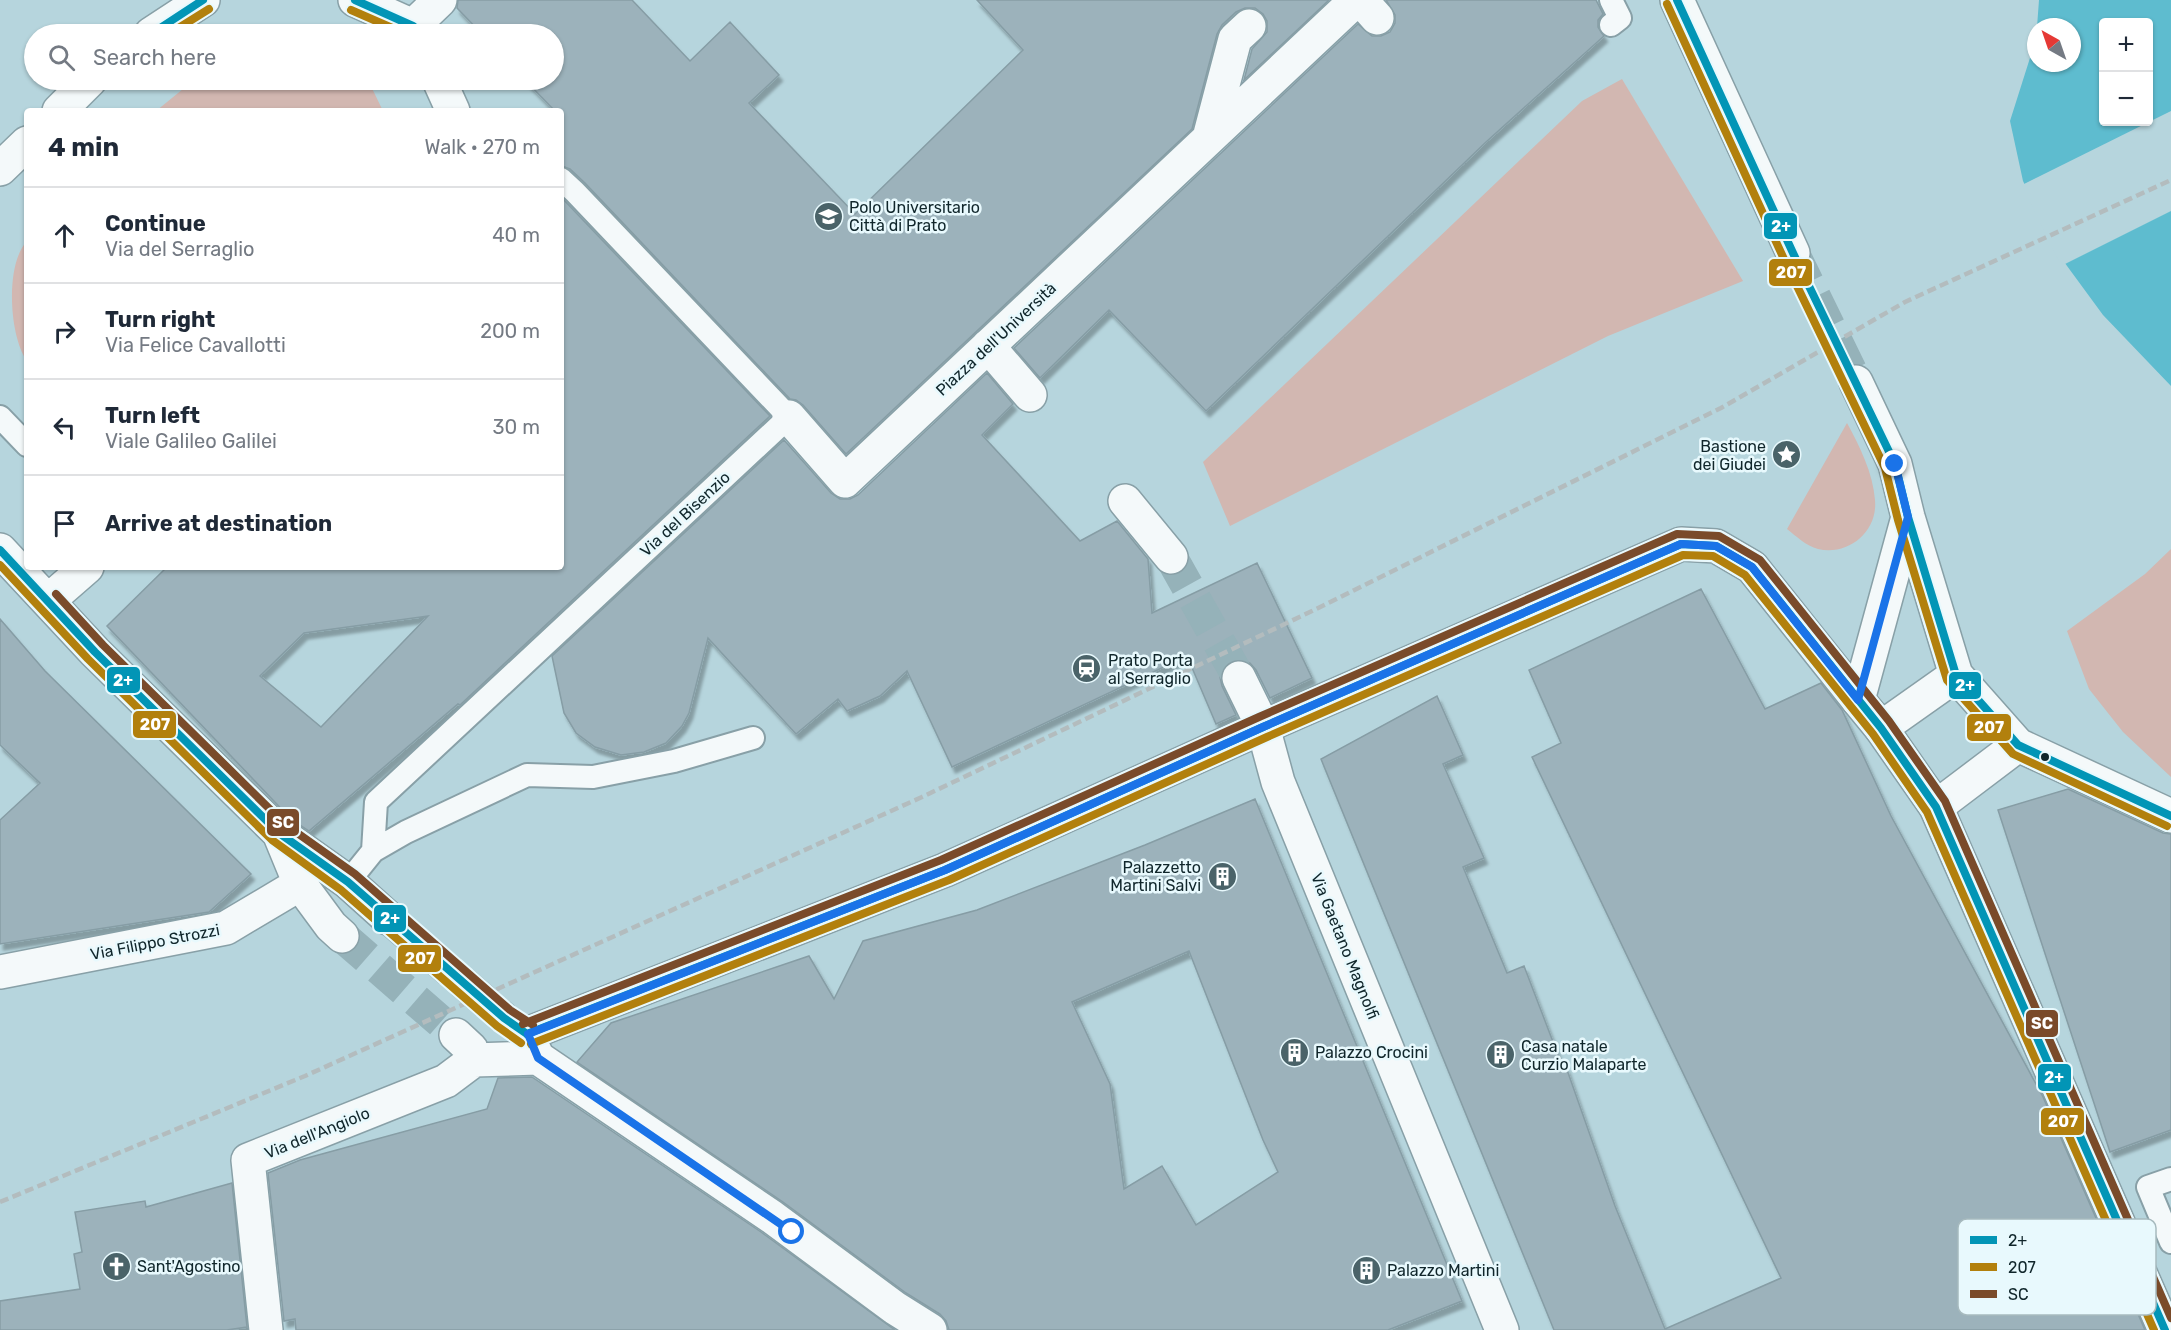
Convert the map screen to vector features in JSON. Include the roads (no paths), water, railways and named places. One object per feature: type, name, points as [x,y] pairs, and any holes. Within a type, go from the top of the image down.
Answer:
[{"type":"street","points":[[166,24],[202,0]]},
{"type":"street","points":[[355,0],[403,24]]},
{"type":"street","points":[[391,0],[410,24]]},
{"type":"street","points":[[420,24],[440,0]]},
{"type":"street","points":[[1677,0],[1793,253]]},
{"type":"street","name":"Piazza dell'Università","points":[[789,417],[845,481],[1209,138],[1365,6]]},
{"type":"street","points":[[1209,138],[1235,39],[1249,26]]},
{"type":"street","points":[[62,108],[80,90]]},
{"type":"street","points":[[444,90],[452,108]]},
{"type":"street","points":[[0,169],[24,146]]},
{"type":"street","points":[[988,346],[1030,395]]},
{"type":"street","points":[[1856,382],[1895,464],[1908,517],[1956,675],[2018,745],[2171,816]]},
{"type":"street","points":[[1125,501],[1171,557]]},
{"type":"street","points":[[1858,700],[1908,517]]},
{"type":"street","points":[[523,1036],[945,870],[1263,727],[1681,544],[1716,546],[1752,567],[1881,728],[1936,807],[2120,1219]]},
{"type":"street","points":[[0,550],[95,651],[279,833],[348,882],[388,918]]},
{"type":"street","points":[[48,601],[84,570]]},
{"type":"street","points":[[1881,728],[1956,675]]},
{"type":"street","name":"Via Gaetano Magnolfi","points":[[1239,678],[1263,727],[1278,782],[1502,1330]]},
{"type":"street","points":[[1936,807],[2018,745]]},
{"type":"street","points":[[279,833],[300,884],[331,926],[342,936]]},
{"type":"street","name":"Via Filippo Strozzi","points":[[0,972],[226,928],[300,884]]},
{"type":"street","points":[[523,1036],[895,1308],[930,1330]]},
{"type":"street","name":"Via dell'Angiolo","points":[[266,1330],[248,1161],[446,1081],[465,1048],[523,1036]]},
{"type":"street","points":[[2156,1300],[2166,1322]]},
{"type":"lane","points":[[1611,0],[1620,18],[1611,25]]},
{"type":"lane","points":[[564,182],[789,417]]},
{"type":"lane","points":[[0,417],[24,442]]},
{"type":"lane","name":"Via del Bisenzio","points":[[374,851],[376,801],[789,417]]},
{"type":"lane","points":[[48,601],[57,570]]},
{"type":"lane","points":[[348,882],[374,851],[406,831],[527,775],[593,777],[674,761],[753,738]]},
{"type":"lane","points":[[2171,1179],[2148,1187],[2171,1242]]},
{"type":"water","points":[[2039,0],[2171,0],[2171,386],[2103,315],[2059,255],[2023,181],[2010,121],[2027,67],[2027,72],[2081,72],[2081,18],[2038,18]]},
{"type":"tunnel","points":[[1793,253],[1856,382]]},
{"type":"tunnel","points":[[1171,557],[1239,678]]},
{"type":"tunnel","points":[[388,918],[504,1018]]},
{"type":"tunnel","points":[[342,936],[456,1035]]},
{"type":"railway","points":[[0,1202],[305,1076],[922,797],[1312,611],[1721,408],[1905,302],[2171,180]]},
{"type":"place","name":"Polo Universitario Città di Prato","points":[[828,216]]},
{"type":"place","name":"Bastione dei Giudei","points":[[1787,455]]},
{"type":"place","name":"Prato Porta al Serraglio","points":[[1087,669]]},
{"type":"place","name":"Palazzetto Martini Salvi","points":[[1222,876]]},
{"type":"place","name":"Palazzo Crocini","points":[[1294,1052]]},
{"type":"place","name":"Casa natale Curzio Malaparte","points":[[1500,1055]]},
{"type":"place","name":"Sant'Agostino","points":[[116,1266]]},
{"type":"place","name":"Palazzo Martini","points":[[1366,1270]]}]
